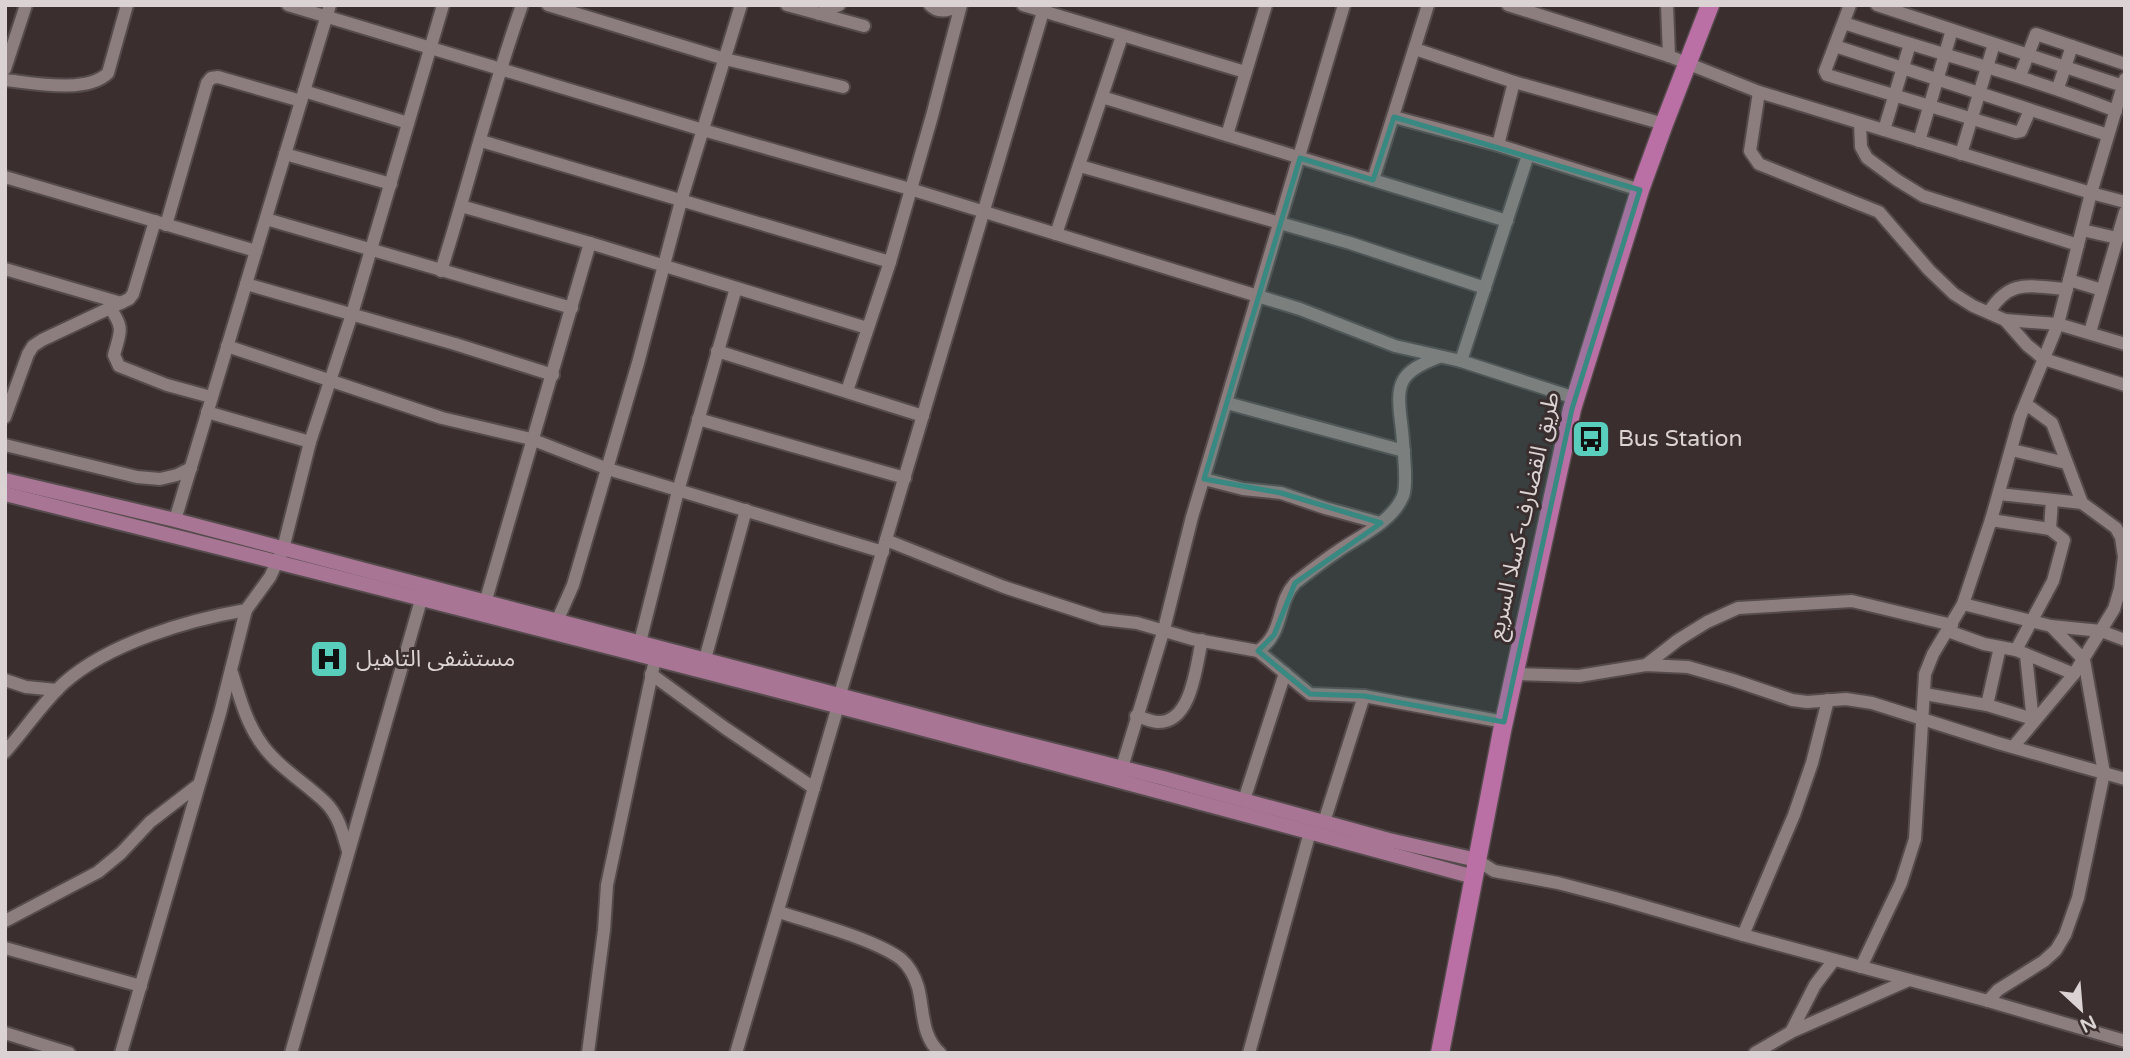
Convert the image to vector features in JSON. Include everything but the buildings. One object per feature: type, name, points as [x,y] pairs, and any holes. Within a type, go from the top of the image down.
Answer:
[{"type":"highway","name":"طريق القضارف-كسلا السريع","points":[[1440,1053],[1504,722],[1575,398],[1640,190],[1710,5]]},
{"type":"main road","points":[[5,480],[175,520],[421,600],[640,642],[654,660]]},
{"type":"main road","points":[[5,494],[485,603],[654,660],[839,700]]},
{"type":"main road","points":[[654,660],[705,659],[839,700],[1120,774],[1310,832],[1475,869]]},
{"type":"main road","points":[[1120,774],[1244,800],[1475,869]]},
{"type":"street","points":[[5,69],[26,5]]},
{"type":"street","points":[[5,80],[56,85],[88,84],[100,80],[108,73],[127,5]]},
{"type":"street","points":[[288,5],[329,11],[429,49],[910,189],[1300,309],[1369,338],[1461,361],[1575,398]]},
{"type":"street","points":[[121,1053],[246,610],[258,596],[280,556],[310,442],[352,314],[443,5]]},
{"type":"street","points":[[441,271],[481,141],[500,68],[522,5]]},
{"type":"street","points":[[548,5],[725,59],[843,87]]},
{"type":"street","points":[[556,626],[573,585],[608,469],[681,201],[741,5]]},
{"type":"street","points":[[787,5],[863,26]]},
{"type":"street","points":[[818,14],[839,5]]},
{"type":"street","points":[[930,5],[935,10],[942,11],[960,5]]},
{"type":"street","points":[[847,391],[890,262],[932,116],[960,5]]},
{"type":"street","points":[[1023,5],[1044,8],[1122,36],[1245,72]]},
{"type":"street","points":[[1227,135],[1266,5]]},
{"type":"street","points":[[1120,774],[1164,629],[1192,517],[1344,5]]},
{"type":"street","points":[[1373,180],[1428,5]]},
{"type":"street","points":[[1508,5],[1669,56],[1759,92],[2091,194],[2125,202]]},
{"type":"street","points":[[1667,5],[1669,56]]},
{"type":"street","points":[[1850,5],[1825,71],[1827,75],[2016,132],[2024,127],[2029,110]]},
{"type":"street","points":[[1861,968],[1896,895],[1915,839],[1925,674],[1933,654],[1963,604],[1999,494],[2020,417],[2058,324],[2091,194],[2124,83],[2065,67],[1877,5]]},
{"type":"street","points":[[736,1053],[1044,8]]},
{"type":"street","points":[[175,520],[329,11]]},
{"type":"street","points":[[1844,23],[1944,56],[2058,88],[2116,111]]},
{"type":"street","points":[[1919,141],[1952,30]]},
{"type":"street","points":[[2020,76],[2036,34],[2125,64]]},
{"type":"street","points":[[1056,234],[1122,36]]},
{"type":"street","points":[[1884,130],[1910,44]]},
{"type":"street","points":[[1961,154],[1994,44]]},
{"type":"street","points":[[1835,46],[2108,135]]},
{"type":"street","points":[[2058,88],[2072,46]]},
{"type":"street","points":[[1415,50],[1514,82],[1664,124]]},
{"type":"street","points":[[5,417],[33,346],[115,306],[133,294],[211,78],[218,77],[408,122]]},
{"type":"street","points":[[1498,145],[1514,82]]},
{"type":"street","points":[[1759,92],[1750,150],[1759,164],[1879,212],[1947,288],[1973,306],[2005,320],[2058,324],[2125,344]]},
{"type":"street","points":[[1102,97],[1507,221]]},
{"type":"street","points":[[1394,117],[1498,145],[1640,190]]},
{"type":"street","points":[[1860,123],[1861,147],[1867,158],[1923,196],[2078,246]]},
{"type":"street","points":[[481,141],[890,262]]},
{"type":"street","points":[[285,154],[391,184]]},
{"type":"street","points":[[1461,361],[1528,155]]},
{"type":"street","points":[[1080,166],[1406,260],[1485,288]]},
{"type":"street","points":[[5,177],[256,251]]},
{"type":"street","points":[[461,206],[867,328]]},
{"type":"street","points":[[2090,332],[2125,212]]},
{"type":"street","points":[[265,219],[572,308]]},
{"type":"street","points":[[2082,230],[2117,238]]},
{"type":"street","points":[[485,603],[590,243]]},
{"type":"street","points":[[5,269],[115,306]]},
{"type":"street","points":[[246,284],[553,375]]},
{"type":"street","points":[[1989,312],[2004,292],[2021,286],[2068,285],[2102,290]]},
{"type":"street","points":[[640,642],[678,491],[736,288]]},
{"type":"street","points":[[115,306],[121,325],[121,336],[114,355],[119,366],[167,385],[211,397]]},
{"type":"street","points":[[2005,320],[2026,345],[2045,359],[2125,385]]},
{"type":"street","points":[[227,346],[442,418],[531,439],[608,469],[678,491],[885,546],[1102,619],[1164,629],[1258,651],[1310,694],[1364,696],[1504,722]]},
{"type":"street","points":[[717,351],[923,416]]},
{"type":"street","points":[[1258,651],[1274,635],[1294,583],[1380,523],[1395,509],[1403,496],[1405,485],[1399,390],[1413,370],[1439,357]]},
{"type":"street","points":[[1227,403],[1404,451]]},
{"type":"street","points":[[2026,404],[2052,423],[2082,503]]},
{"type":"street","points":[[207,412],[310,442]]},
{"type":"street","points":[[698,419],[905,478]]},
{"type":"street","points":[[5,445],[137,477],[160,479],[177,475],[191,467]]},
{"type":"street","points":[[2012,450],[2066,463]]},
{"type":"street","points":[[1204,479],[1243,489],[1280,493],[1380,523]]},
{"type":"street","points":[[1999,494],[2082,503],[2116,528],[2121,537],[2124,557],[2123,594],[2074,674],[2012,747]]},
{"type":"street","points":[[2050,529],[2052,500]]},
{"type":"street","points":[[705,659],[746,510]]},
{"type":"street","points":[[1991,520],[2050,529],[2064,540],[2053,581],[2032,621],[2021,652],[2033,721]]},
{"type":"street","points":[[290,1053],[421,600]]},
{"type":"street","points":[[1646,665],[1707,622],[1738,608],[1852,601],[1950,628],[1984,643],[2021,652],[2074,674]]},
{"type":"street","points":[[1963,604],[2051,626],[2101,631],[2125,640]]},
{"type":"street","points":[[5,752],[57,690],[102,658],[137,641],[214,616],[246,610]]},
{"type":"street","points":[[1988,1001],[1998,990],[2045,961],[2056,950],[2064,935],[2078,898],[2104,773],[2084,660],[2051,626]]},
{"type":"street","points":[[1136,716],[1158,722],[1172,718],[1183,709],[1189,696],[1202,640]]},
{"type":"street","points":[[1987,705],[2000,647]]},
{"type":"street","points":[[654,660],[725,728],[814,788]]},
{"type":"street","points":[[588,1053],[607,885],[654,660]]},
{"type":"street","points":[[1514,674],[1578,676],[1646,665],[1688,667],[1792,700],[1807,702],[1846,699],[1872,704],[2125,779]]},
{"type":"street","points":[[231,670],[244,709],[260,741],[299,781],[327,804],[339,821],[348,851]]},
{"type":"street","points":[[1244,800],[1285,673]]},
{"type":"street","points":[[5,680],[26,687],[57,690]]},
{"type":"street","points":[[1925,694],[1987,705],[2033,721]]},
{"type":"street","points":[[1324,822],[1364,696]]},
{"type":"street","points":[[1743,935],[1794,815],[1812,763],[1828,700]]},
{"type":"street","points":[[5,921],[98,872],[121,853],[150,822],[198,785]]},
{"type":"street","points":[[1249,1053],[1310,832]]},
{"type":"street","points":[[1475,869],[1558,883],[2125,1041]]},
{"type":"street","points":[[779,912],[886,950],[903,961],[911,970],[917,984],[928,1036],[940,1053]]},
{"type":"street","points":[[5,948],[141,986]]},
{"type":"street","points":[[1791,1032],[1815,985],[1834,960]]},
{"type":"street","points":[[1755,1053],[1791,1032],[1909,980]]},
{"type":"street","points":[[5,1033],[69,1053]]},
{"type":"highlighted area","points":[[1394,117],[1640,190],[1572,409],[1504,722],[1364,696],[1310,694],[1258,651],[1274,635],[1295,583],[1381,523],[1281,493],[1204,479],[1300,158],[1373,180]]},
{"type":"place","name":"Bus Station","points":[[1591,439]]},
{"type":"place","name":"مستشفى التاهيل","points":[[329,659]]}]
